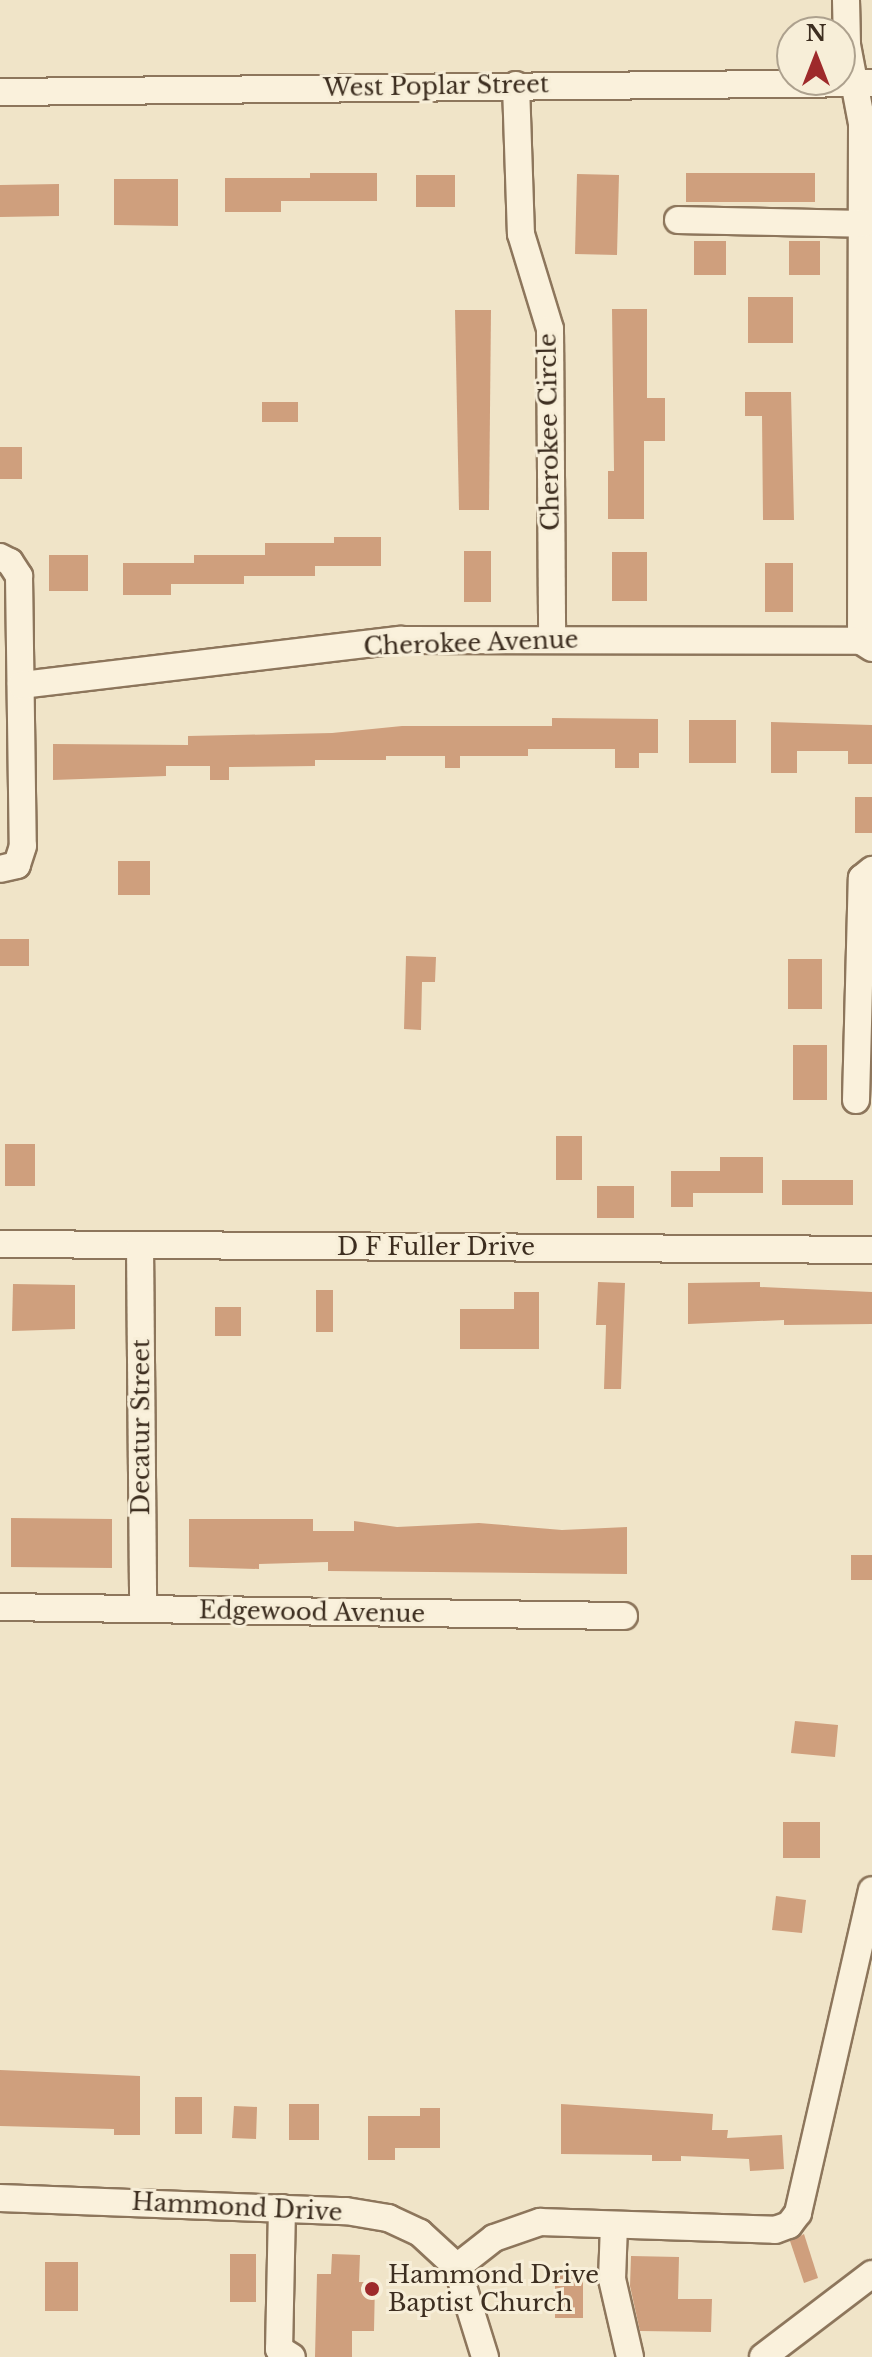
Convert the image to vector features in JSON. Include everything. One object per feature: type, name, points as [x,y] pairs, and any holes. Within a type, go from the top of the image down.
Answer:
[{"type":"street","points":[[846,0],[863,83],[867,644]]},
{"type":"street","name":"West Poplar Street","points":[[0,92],[863,83]]},
{"type":"street","name":"Cherokee Circle","points":[[516,85],[521,234],[550,329],[552,640]]},
{"type":"street","points":[[678,220],[862,224]]},
{"type":"street","points":[[0,557],[10,562],[19,576],[23,846],[17,865],[0,869]]},
{"type":"street","name":"Cherokee Avenue","points":[[21,685],[400,640],[867,644]]},
{"type":"street","points":[[856,1100],[862,878],[872,870]]},
{"type":"street","name":"D F Fuller Drive","points":[[0,1244],[872,1250]]},
{"type":"street","name":"Decatur Street","points":[[140,1245],[143,1609]]},
{"type":"street","name":"Edgewood Avenue","points":[[0,1607],[624,1616]]},
{"type":"street","points":[[485,2357],[457,2267],[494,2238],[540,2222],[775,2230],[789,2225],[798,2213],[872,1890]]},
{"type":"street","name":"Hammond Drive","points":[[0,2198],[282,2208],[388,2218],[420,2233],[457,2267]]},
{"type":"street","points":[[282,2208],[279,2349],[292,2357]]},
{"type":"street","points":[[614,2225],[612,2279],[630,2357]]},
{"type":"street","points":[[763,2357],[872,2274]]},
{"type":"building","points":[[310,173],[377,173],[377,201],[281,201],[281,212],[225,212],[225,178],[310,178]]},
{"type":"building","points":[[686,173],[815,173],[815,202],[686,202]]},
{"type":"building","points":[[577,174],[619,175],[617,255],[575,254]]},
{"type":"building","points":[[416,175],[455,175],[455,207],[416,207]]},
{"type":"building","points":[[114,179],[178,179],[178,226],[114,225]]},
{"type":"building","points":[[59,184],[59,216],[0,217],[0,185]]},
{"type":"building","points":[[694,241],[726,241],[726,275],[694,275]]},
{"type":"building","points":[[789,241],[820,241],[820,275],[789,275]]},
{"type":"building","points":[[748,297],[793,297],[793,343],[748,343]]},
{"type":"building","points":[[612,309],[647,309],[647,398],[665,398],[665,441],[644,441],[644,519],[608,519],[608,471],[614,471]]},
{"type":"building","points":[[455,310],[491,310],[489,510],[459,510]]},
{"type":"building","points":[[745,392],[791,392],[794,520],[763,520],[762,416],[745,416]]},
{"type":"building","points":[[262,402],[298,402],[298,422],[262,422]]},
{"type":"building","points":[[0,447],[22,447],[22,479],[0,479]]},
{"type":"building","points":[[334,537],[381,537],[381,566],[315,566],[315,576],[244,576],[244,584],[171,584],[171,595],[123,595],[123,563],[194,563],[194,555],[265,555],[265,543],[334,543]]},
{"type":"building","points":[[464,551],[491,551],[491,602],[464,602]]},
{"type":"building","points":[[612,552],[647,552],[647,601],[612,601]]},
{"type":"building","points":[[49,555],[88,555],[88,591],[49,591]]},
{"type":"building","points":[[765,563],[793,563],[793,612],[765,612]]},
{"type":"building","points":[[552,718],[658,719],[658,753],[639,753],[639,768],[615,768],[615,749],[528,749],[528,756],[460,756],[460,768],[445,768],[445,756],[386,756],[386,760],[315,760],[315,766],[229,767],[229,780],[210,780],[210,766],[166,766],[166,776],[53,780],[53,744],[188,745],[188,736],[332,733],[402,726],[552,726]]},
{"type":"building","points":[[689,720],[736,720],[736,763],[689,763]]},
{"type":"building","points":[[771,722],[872,725],[872,764],[848,764],[848,751],[797,751],[797,773],[771,773]]},
{"type":"building","points":[[855,797],[872,797],[872,833],[855,833]]},
{"type":"building","points":[[118,861],[150,861],[150,895],[118,895]]},
{"type":"building","points":[[0,939],[29,939],[29,966],[0,966]]},
{"type":"building","points":[[406,956],[436,957],[435,982],[422,982],[421,1030],[404,1029]]},
{"type":"building","points":[[788,959],[822,959],[822,1009],[788,1009]]},
{"type":"building","points":[[793,1045],[827,1045],[827,1100],[793,1100]]},
{"type":"building","points":[[556,1136],[582,1136],[582,1180],[556,1180]]},
{"type":"building","points":[[5,1144],[35,1144],[35,1186],[5,1186]]},
{"type":"building","points":[[720,1157],[763,1157],[763,1193],[693,1193],[693,1207],[671,1207],[671,1171],[720,1171]]},
{"type":"building","points":[[782,1180],[853,1180],[853,1205],[782,1205]]},
{"type":"building","points":[[597,1186],[634,1186],[634,1218],[597,1218]]},
{"type":"building","points":[[598,1282],[625,1283],[621,1389],[604,1389],[606,1325],[596,1325]]},
{"type":"building","points":[[760,1282],[760,1287],[872,1292],[872,1324],[784,1325],[784,1320],[688,1324],[688,1283]]},
{"type":"building","points":[[13,1284],[75,1285],[75,1329],[12,1331]]},
{"type":"building","points":[[316,1290],[333,1290],[333,1332],[316,1332]]},
{"type":"building","points":[[514,1292],[539,1292],[539,1349],[460,1349],[460,1309],[514,1309]]},
{"type":"building","points":[[215,1307],[241,1307],[241,1336],[215,1336]]},
{"type":"building","points":[[11,1518],[112,1519],[112,1568],[11,1567]]},
{"type":"building","points":[[189,1519],[313,1519],[313,1531],[354,1531],[354,1521],[397,1527],[479,1523],[562,1530],[627,1527],[627,1574],[328,1571],[328,1562],[259,1564],[259,1569],[189,1567]]},
{"type":"building","points":[[851,1555],[872,1555],[872,1580],[851,1580]]},
{"type":"building","points":[[795,1721],[838,1725],[835,1757],[791,1753]]},
{"type":"building","points":[[783,1822],[820,1822],[820,1858],[783,1858]]},
{"type":"building","points":[[776,1896],[806,1900],[802,1933],[772,1930]]},
{"type":"building","points":[[0,2070],[140,2076],[140,2135],[114,2135],[114,2129],[0,2126]]},
{"type":"building","points":[[175,2097],[202,2097],[202,2134],[175,2134]]},
{"type":"building","points":[[289,2104],[319,2104],[319,2140],[289,2140]]},
{"type":"building","points":[[561,2104],[713,2114],[712,2130],[728,2130],[727,2138],[782,2135],[784,2169],[750,2171],[749,2159],[681,2156],[681,2161],[652,2161],[652,2155],[561,2154]]},
{"type":"building","points":[[234,2106],[257,2107],[256,2139],[232,2138]]},
{"type":"building","points":[[420,2108],[440,2108],[440,2148],[395,2148],[395,2160],[368,2160],[368,2116],[420,2116]]},
{"type":"building","points":[[804,2234],[818,2278],[804,2283],[790,2241]]},
{"type":"building","points":[[230,2254],[256,2254],[256,2302],[230,2302]]},
{"type":"building","points":[[332,2254],[360,2255],[359,2282],[375,2282],[374,2331],[352,2331],[352,2357],[315,2357],[317,2274],[331,2274]]},
{"type":"building","points":[[631,2256],[679,2257],[678,2299],[712,2299],[711,2332],[640,2331],[630,2286]]},
{"type":"building","points":[[45,2262],[78,2262],[78,2311],[45,2311]]},
{"type":"building","points":[[555,2271],[583,2271],[583,2318],[555,2318]]},
{"type":"place","name":"Hammond Drive Baptist Church","points":[[372,2289]]}]
